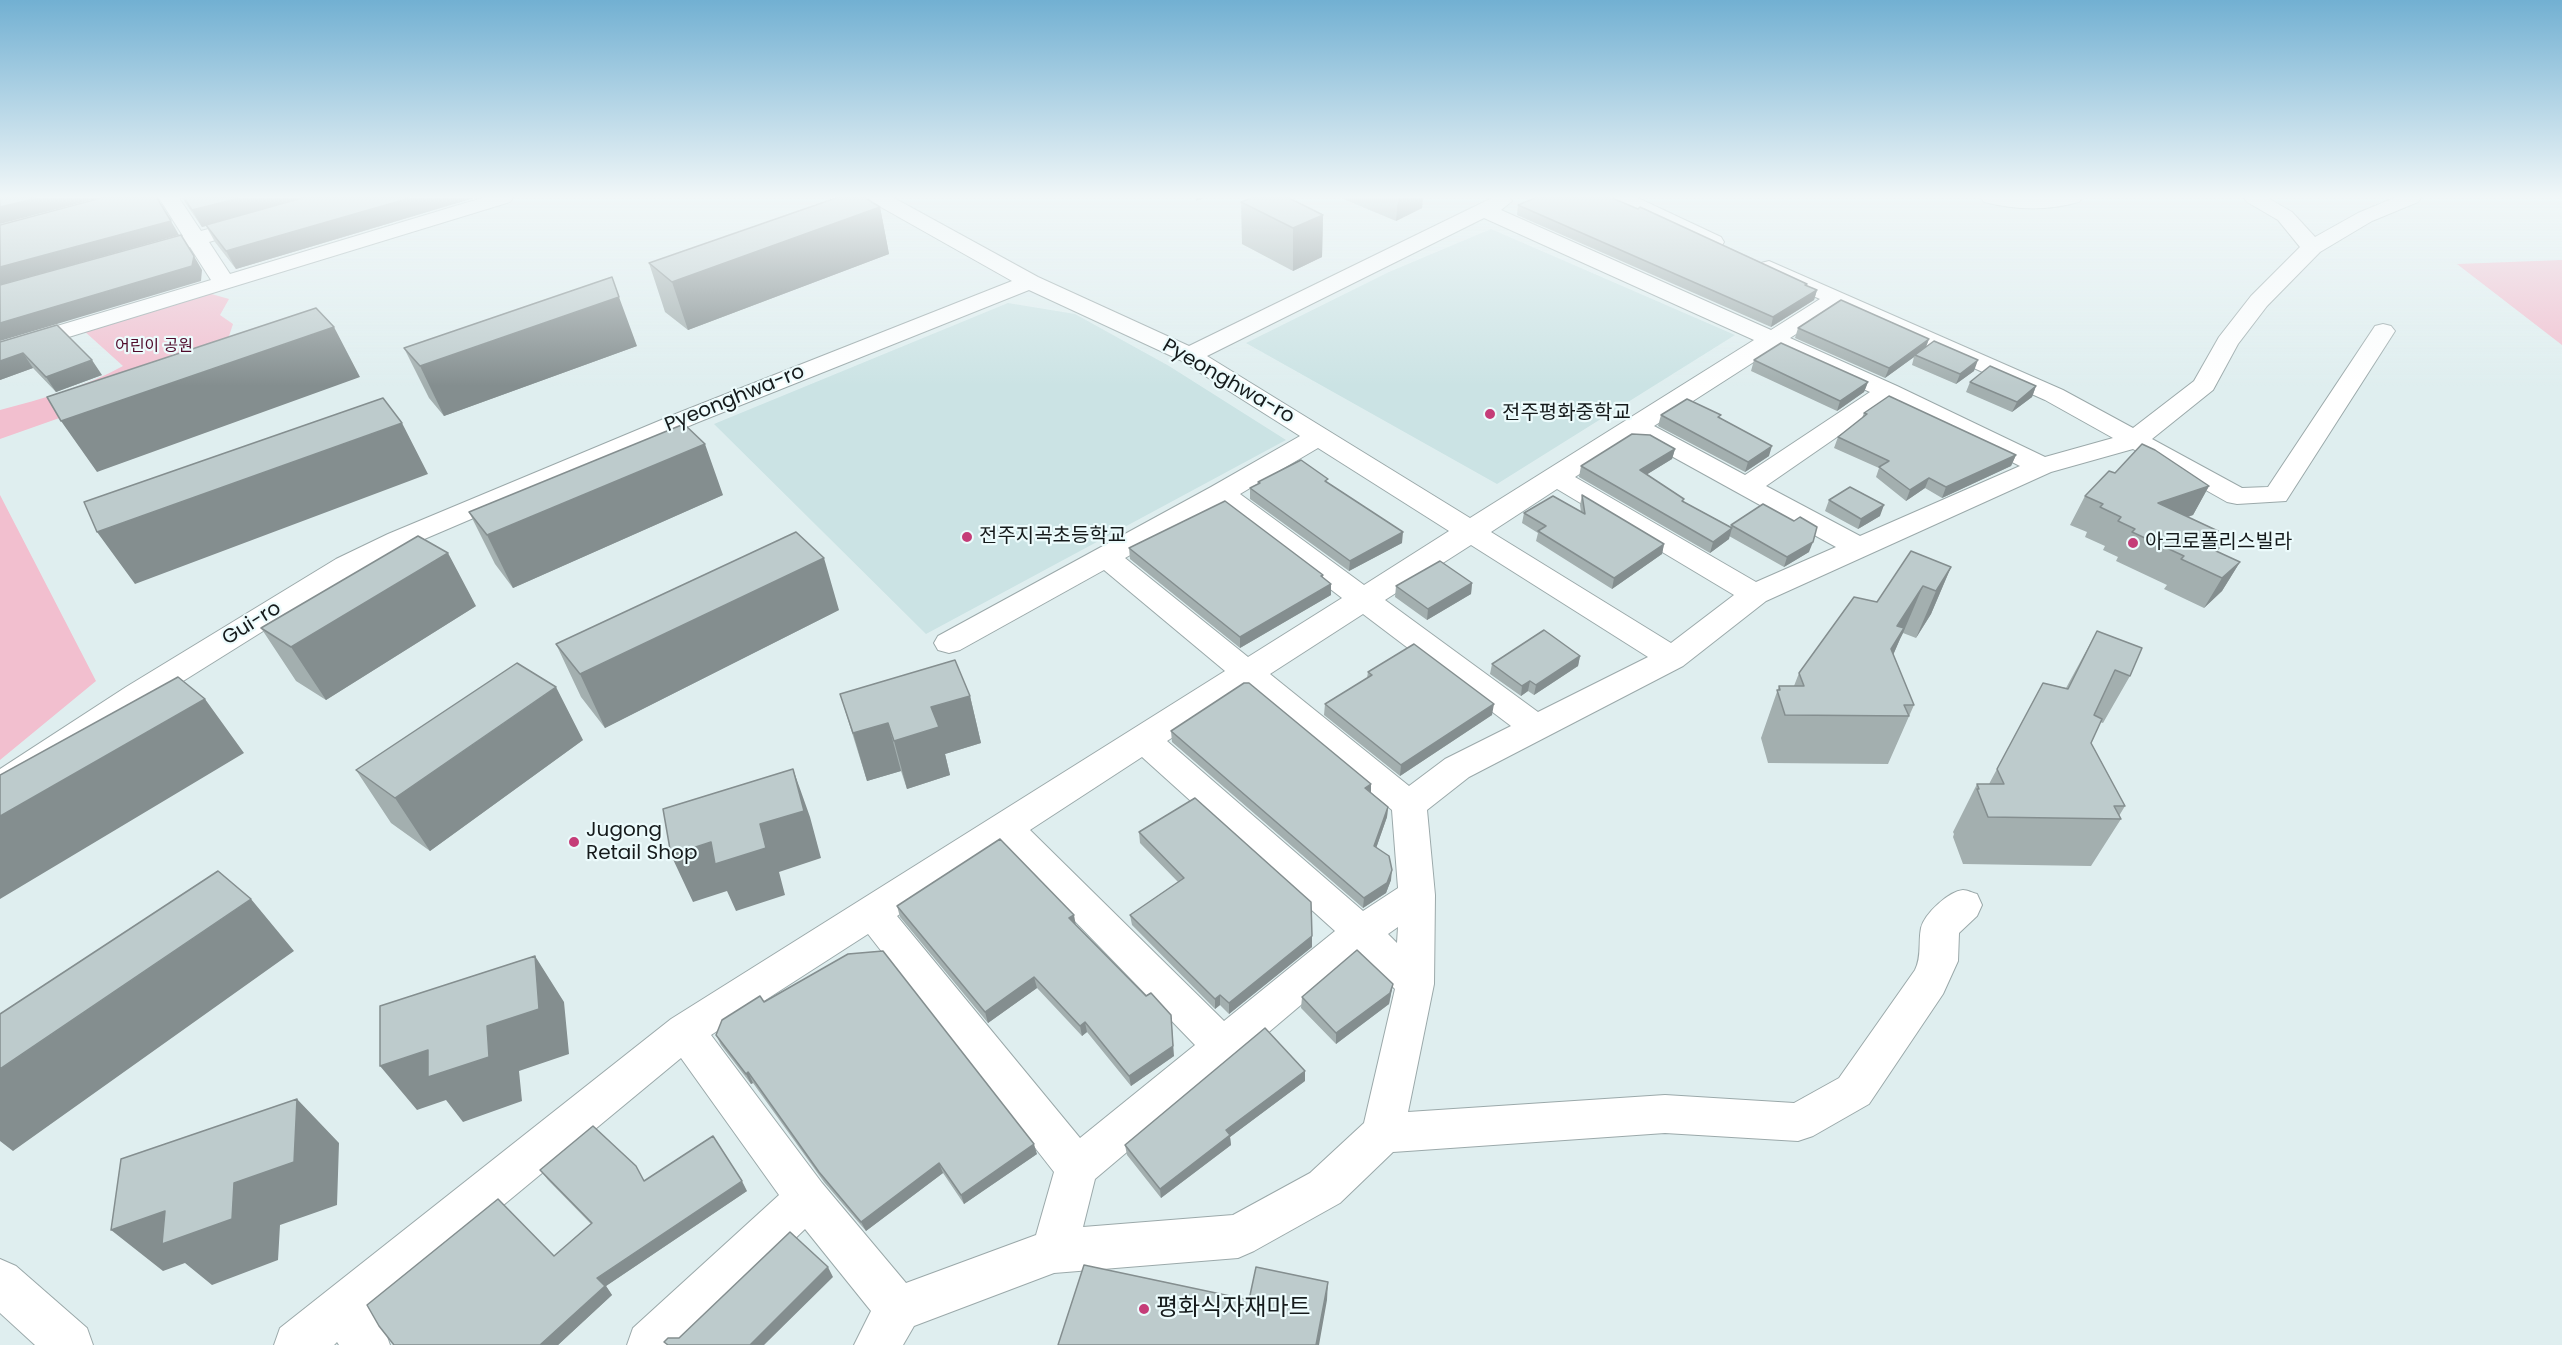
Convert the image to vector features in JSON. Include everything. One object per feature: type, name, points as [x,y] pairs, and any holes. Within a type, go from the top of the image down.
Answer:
[{"type":"street","points":[[210,261],[225,284]]},
{"type":"street","points":[[0,351],[225,284],[292,261]]},
{"type":"street","points":[[992,261],[1030,282]]},
{"type":"street","points":[[1189,355],[1381,261]]},
{"type":"street","points":[[1598,261],[1888,391],[2042,466]]},
{"type":"street","points":[[1753,261],[2054,395],[2133,441],[2237,496],[2276,495],[2383,331]]},
{"type":"street","points":[[1409,805],[1457,768],[1672,658],[1755,594],[2042,466],[2133,441],[2204,385],[2227,342],[2299,261]]},
{"type":"street","name":"Pyeonghwa-ro","points":[[519,490],[729,400],[1030,282],[1189,355],[1672,658]]},
{"type":"street","points":[[297,1345],[684,1031],[1837,298]]},
{"type":"street","points":[[1746,486],[1888,391]]},
{"type":"street","points":[[1635,426],[1858,548]]},
{"type":"street","points":[[949,644],[1221,494],[1319,436]]},
{"type":"street","points":[[1556,477],[1755,594]]},
{"type":"street","name":"Gui-ro","points":[[0,786],[137,695],[345,566],[398,540],[519,490]]},
{"type":"street","points":[[1221,494],[1365,598],[1535,727]]},
{"type":"street","points":[[877,1345],[898,1309],[1054,1251],[1238,1236],[1325,1188],[1383,1133],[1415,984],[1416,895],[1409,805],[1106,557]]},
{"type":"street","points":[[1143,740],[1361,932],[1415,984]]},
{"type":"street","points":[[1005,827],[1223,1046]]},
{"type":"street","points":[[1054,1251],[1077,1167],[1361,932],[1416,895]]},
{"type":"street","points":[[1383,1133],[1665,1114],[1798,1122],[1854,1091],[1929,982],[1939,961],[1940,927],[1964,905]]},
{"type":"street","points":[[872,912],[1077,1167]]},
{"type":"street","points":[[684,1031],[807,1198],[898,1309]]},
{"type":"street","points":[[650,1345],[807,1198]]},
{"type":"street","points":[[0,1282],[70,1345]]},
{"type":"street","points":[[342,1308],[367,1345]]},
{"type":"shaded area","name":"전주평화중학교","points":[[1416,261],[1564,261],[1735,335],[1497,484],[1246,343]]},
{"type":"shaded area","name":"전주지곡초등학교","points":[[1008,303],[1075,314],[1169,366],[1286,440],[926,634],[714,424]]},
{"type":"green space","points":[[2562,261],[2562,345],[2457,264]]},
{"type":"green space","name":"어린이 공원","points":[[208,293],[229,299],[220,315],[233,324],[229,336],[184,374],[0,439],[0,410],[78,386],[123,366],[83,330]]},
{"type":"green space","points":[[0,495],[96,681],[0,760]]},
{"type":"building","points":[[0,261],[23,261],[0,267]]},
{"type":"building","points":[[88,261],[193,261],[192,266],[0,323],[0,285]]},
{"type":"building","points":[[655,261],[731,261],[672,282],[649,263]]},
{"type":"building","points":[[1645,261],[1757,261],[1817,290],[1773,317]]},
{"type":"building","points":[[612,277],[619,297],[420,366],[404,348]]},
{"type":"building","points":[[1841,300],[1929,339],[1889,368],[1798,328]]},
{"type":"building","points":[[316,308],[334,327],[61,421],[47,397]]},
{"type":"building","points":[[57,325],[92,360],[46,377],[23,353],[0,361],[0,342]]},
{"type":"building","points":[[1934,341],[1978,360],[1960,374],[1915,355]]},
{"type":"building","points":[[1781,343],[1868,382],[1840,401],[1754,360]]},
{"type":"building","points":[[1990,366],[2036,386],[2017,402],[1970,382]]},
{"type":"building","points":[[1889,396],[2016,455],[1946,487],[1929,478],[1910,490],[1879,467],[1889,461],[1838,437],[1867,414],[1864,413]]},
{"type":"building","points":[[383,398],[402,423],[97,532],[84,502]]},
{"type":"building","points":[[1687,399],[1721,415],[1718,417],[1772,446],[1748,462],[1661,415]]},
{"type":"building","points":[[684,424],[705,444],[487,535],[469,512]]},
{"type":"building","points":[[1632,434],[1650,435],[1675,449],[1640,470],[1684,499],[1682,501],[1732,528],[1713,542],[1581,466]]},
{"type":"building","points":[[2142,444],[2155,450],[2209,486],[2158,503],[2218,531],[2208,540],[2221,546],[2216,551],[2240,562],[2222,578],[2181,559],[2184,556],[2132,532],[2135,529],[2118,521],[2121,517],[2100,507],[2103,504],[2085,496],[2109,471],[2115,473]]},
{"type":"building","points":[[1301,460],[1328,479],[1325,481],[1403,532],[1350,561],[1250,488]]},
{"type":"building","points":[[1850,487],[1884,505],[1861,519],[1829,500]]},
{"type":"building","points":[[1582,495],[1664,544],[1614,578],[1538,531],[1546,526],[1524,513],[1553,496],[1585,514]]},
{"type":"building","points":[[1225,501],[1323,575],[1321,576],[1331,584],[1240,637],[1129,548]]},
{"type":"building","points":[[1763,504],[1794,521],[1800,517],[1817,527],[1813,542],[1787,557],[1731,525]]},
{"type":"building","points":[[796,532],[824,558],[580,674],[556,644]]},
{"type":"building","points":[[418,536],[448,553],[291,647],[261,628]]},
{"type":"building","points":[[1911,551],[1951,567],[1936,591],[1923,586],[1897,626],[1904,628],[1891,649],[1914,705],[1904,705],[1909,716],[1785,715],[1777,690],[1780,690],[1779,686],[1804,686],[1799,673],[1854,597],[1877,602]]},
{"type":"building","points":[[1440,561],[1472,583],[1428,609],[1396,586]]},
{"type":"building","points":[[1544,630],[1580,656],[1536,685],[1530,681],[1522,686],[1492,664]]},
{"type":"building","points":[[2097,631],[2142,648],[2130,676],[2115,670],[2094,715],[2102,719],[2091,743],[2125,806],[2114,806],[2121,819],[1988,817],[1977,784],[2004,784],[1997,769],[2043,683],[2068,689]]},
{"type":"building","points":[[1414,644],[1494,704],[1401,765],[1325,704],[1372,675],[1368,672]]},
{"type":"building","points":[[955,660],[970,696],[931,707],[939,727],[894,741],[888,723],[853,733],[840,694]]},
{"type":"building","points":[[517,663],[556,687],[395,798],[356,770]]},
{"type":"building","points":[[178,677],[205,699],[0,816],[0,775]]},
{"type":"building","points":[[1244,683],[1249,683],[1371,784],[1365,788],[1388,807],[1374,846],[1389,856],[1392,870],[1387,883],[1364,898],[1171,731]]},
{"type":"building","points":[[793,769],[804,811],[760,824],[766,848],[715,864],[711,842],[671,855],[663,809]]},
{"type":"building","points":[[1195,798],[1311,902],[1312,936],[1229,1003],[1220,995],[1215,999],[1130,915],[1184,878],[1139,832]]},
{"type":"building","points":[[1000,839],[1074,915],[1069,918],[1146,996],[1151,993],[1171,1015],[1173,1046],[1129,1076],[1085,1022],[1080,1026],[1034,977],[985,1012],[897,906]]},
{"type":"building","points":[[218,871],[251,899],[0,1069],[0,1014]]},
{"type":"building","points":[[1357,950],[1393,984],[1390,993],[1336,1033],[1302,997]]},
{"type":"building","points":[[883,951],[1034,1144],[961,1195],[939,1163],[861,1222],[819,1172],[748,1072],[746,1074],[716,1035],[722,1020],[760,996],[764,1002],[848,954]]},
{"type":"building","points":[[535,956],[539,1009],[487,1026],[489,1057],[428,1077],[428,1050],[380,1066],[380,1006]]},
{"type":"building","points":[[1265,1028],[1305,1071],[1226,1130],[1230,1135],[1160,1189],[1125,1145]]},
{"type":"building","points":[[297,1099],[294,1162],[234,1183],[232,1219],[162,1244],[165,1211],[111,1230],[121,1159]]},
{"type":"building","points":[[593,1126],[636,1166],[644,1181],[713,1136],[742,1181],[597,1278],[605,1286],[540,1345],[394,1345],[379,1326],[367,1305],[498,1199],[554,1256],[592,1223],[540,1170]]},
{"type":"building","points":[[790,1232],[828,1267],[750,1345],[668,1345],[664,1342],[668,1338],[679,1338]]},
{"type":"building","name":"평화식자재마트","points":[[1084,1265],[1249,1300],[1256,1267],[1328,1282],[1316,1345],[1058,1345]]},
{"type":"place","name":"전주평화중학교","points":[[1490,414]]},
{"type":"place","name":"전주지곡초등학교","points":[[967,537]]},
{"type":"place","name":"아크로폴리스빌라","points":[[2133,543]]},
{"type":"place","name":"Jugong Retail Shop","points":[[574,842]]},
{"type":"place","name":"평화식자재마트","points":[[1144,1309]]}]
